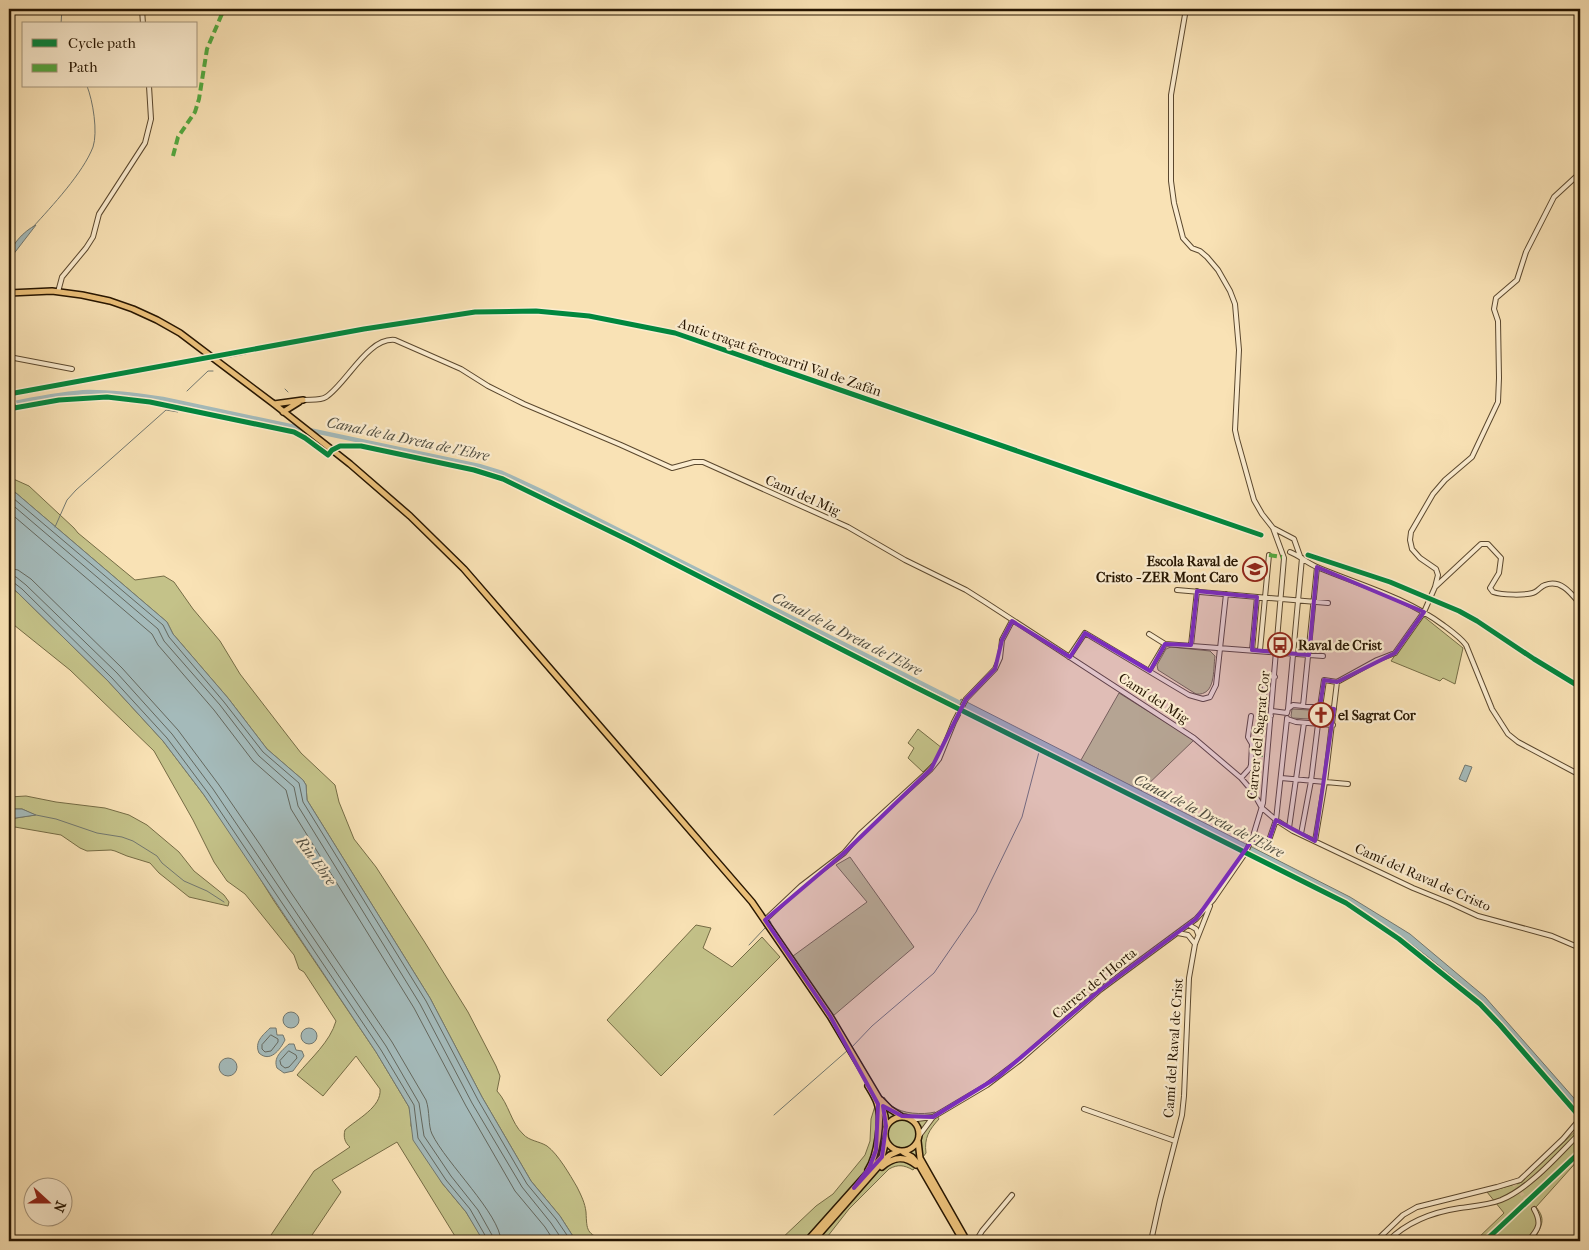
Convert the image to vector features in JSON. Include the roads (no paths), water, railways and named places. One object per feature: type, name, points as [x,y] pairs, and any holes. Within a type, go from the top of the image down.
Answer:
[{"type":"main road","points":[[9,293],[58,292],[82,295],[110,301],[157,320],[180,333],[319,439],[396,503],[464,569],[730,876],[765,920],[825,1008],[880,1100],[885,1116],[886,1140],[882,1157],[807,1241]]},
{"type":"main road","points":[[274,404],[303,400]]},
{"type":"main road","points":[[282,412],[303,400]]},
{"type":"main road","points":[[284,403],[291,408]]},
{"type":"main road","points":[[282,412],[284,403]]},
{"type":"main road","points":[[290,417],[291,408]]},
{"type":"main road","points":[[854,1188],[872,1162],[876,1150],[879,1123],[878,1104],[866,1082],[863,1072]]},
{"type":"main road","points":[[880,1100],[890,1109],[917,1124],[920,1158],[968,1241]]},
{"type":"main road","points":[[886,1126],[892,1119],[902,1116]]},
{"type":"main road","points":[[813,1241],[890,1155],[912,1148],[919,1138]]},
{"type":"main road","points":[[886,1140],[891,1147],[916,1161],[962,1241]]},
{"type":"main road","points":[[877,1169],[895,1158],[904,1158],[915,1164],[925,1176]]},
{"type":"street","points":[[142,9],[142,22]]},
{"type":"street","points":[[1186,9],[1171,95],[1171,172],[1174,203],[1183,238],[1192,248],[1200,251],[1207,257],[1218,270],[1235,304],[1239,350],[1235,430],[1254,500],[1273,528],[1285,565]]},
{"type":"street","points":[[58,292],[62,277],[93,237],[99,214],[144,143],[151,119],[149,88]]},
{"type":"street","points":[[1320,708],[1324,680],[1337,682],[1377,660],[1395,653],[1424,612],[1438,575],[1436,570],[1420,558],[1412,549],[1411,532],[1433,494],[1445,480],[1472,457],[1498,402],[1498,321],[1494,309],[1496,298],[1517,280],[1526,252],[1554,198],[1580,172]]},
{"type":"street","name":"Camí del Mig","points":[[303,400],[326,397],[373,347],[388,339],[395,340],[461,370],[524,404],[672,468],[694,462],[703,462],[784,497],[848,527],[905,560],[966,590],[1194,738],[1241,778],[1253,792],[1262,808],[1289,828]]},
{"type":"street","points":[[9,357],[72,369]]},
{"type":"street","points":[[1250,843],[1266,850],[1276,820],[1298,600],[1301,557],[1293,539],[1273,528]]},
{"type":"street","points":[[1279,544],[1282,538],[1287,536]]},
{"type":"street","points":[[1285,565],[1290,552],[1295,548],[1296,544]]},
{"type":"street","points":[[1435,587],[1481,544],[1488,544],[1502,558],[1499,573],[1490,588],[1492,592],[1499,594],[1535,592],[1545,585],[1555,583],[1563,586],[1580,604]]},
{"type":"street","points":[[1282,551],[1290,552],[1317,567],[1368,586],[1424,612],[1458,637],[1466,646],[1492,709],[1508,734],[1518,742],[1580,775]]},
{"type":"street","points":[[1260,650],[1269,555]]},
{"type":"street","name":"Carrer del Sagrat Cor","points":[[1250,843],[1262,808],[1285,565]]},
{"type":"street","points":[[1303,706],[1317,567]]},
{"type":"street","points":[[1177,590],[1328,602]]},
{"type":"street","points":[[1191,645],[1197,591]]},
{"type":"street","points":[[1069,657],[1085,633],[1189,695],[1203,699],[1210,697],[1216,685],[1226,594]]},
{"type":"street","points":[[1252,650],[1257,596]]},
{"type":"street","points":[[765,920],[801,886],[844,853],[860,834],[931,769],[939,759],[965,701],[995,669],[1000,658],[1002,640],[1012,621]]},
{"type":"street","points":[[1149,634],[1165,644],[1277,651],[1323,656]]},
{"type":"street","points":[[1149,671],[1165,644]]},
{"type":"street","points":[[1275,677],[1266,676],[1262,715],[1288,711],[1292,705],[1334,709]]},
{"type":"street","points":[[1314,841],[1325,782],[1337,682]]},
{"type":"street","points":[[1241,778],[1251,765],[1252,744],[1248,737],[1251,716]]},
{"type":"street","points":[[1287,719],[1304,723],[1332,725]]},
{"type":"street","points":[[1289,828],[1304,723]]},
{"type":"street","points":[[1300,834],[1311,781],[1318,724]]},
{"type":"street","points":[[1281,778],[1348,784]]},
{"type":"street","name":"Camí del Raval de Cristo","points":[[1289,828],[1413,888],[1478,916],[1552,936],[1580,947]]},
{"type":"street","name":"Carrer de l'Horta","points":[[933,1117],[976,1093],[1002,1074],[1100,990],[1188,926],[1213,900],[1246,852],[1250,843]]},
{"type":"street","name":"Camí del Raval de Crist","points":[[1151,1241],[1182,1115],[1189,978],[1195,944],[1213,900]]},
{"type":"street","points":[[1188,926],[1196,929],[1198,934]]},
{"type":"street","points":[[1188,926],[1190,937]]},
{"type":"street","points":[[1178,933],[1186,934],[1195,944]]},
{"type":"street","points":[[1084,1109],[1175,1141]]},
{"type":"street","points":[[909,1118],[933,1117]]},
{"type":"street","points":[[919,1138],[933,1117]]},
{"type":"street","points":[[1376,1241],[1408,1211],[1417,1207],[1497,1188],[1520,1180],[1567,1135],[1580,1119]]},
{"type":"street","points":[[1388,1241],[1422,1218],[1445,1210],[1490,1204],[1509,1196],[1527,1184],[1580,1133]]},
{"type":"street","points":[[976,1241],[1012,1195]]},
{"type":"street","points":[[1530,1241],[1539,1224],[1539,1218],[1534,1209]]},
{"type":"water","points":[[36,225],[9,260],[14,244]]},
{"type":"water","name":"Riu Ebre","points":[[9,490],[16,493],[167,622],[173,634],[228,698],[267,749],[303,780],[306,785],[307,800],[430,998],[482,1097],[531,1181],[560,1216],[576,1241],[484,1241],[482,1239],[466,1212],[442,1183],[413,1140],[409,1107],[376,1052],[204,795],[163,741],[108,681],[9,585]]},
{"type":"water","points":[[961,699],[1350,897],[1410,934],[1485,997],[1580,1105],[1580,1116],[1492,1014],[1465,988],[1413,945],[1358,909],[1318,887],[958,706]]},
{"type":"water","points":[[1465,765],[1472,767],[1466,782],[1459,779]]},
{"type":"water","points":[[9,809],[22,809],[36,815],[9,819]]},
{"type":"water","points":[[288,1012],[294,1012],[299,1017],[297,1026],[288,1028],[283,1023],[283,1017]]},
{"type":"water","points":[[270,1028],[276,1028],[277,1035],[283,1035],[285,1040],[274,1054],[267,1057],[259,1053],[258,1042]]},
{"type":"water","points":[[306,1028],[312,1028],[317,1033],[315,1042],[306,1044],[301,1039],[301,1033]]},
{"type":"water","points":[[289,1044],[294,1044],[296,1050],[302,1051],[304,1056],[293,1071],[284,1073],[277,1068],[276,1061]]},
{"type":"water","points":[[224,1058],[232,1058],[237,1063],[235,1074],[224,1076],[219,1071],[219,1063]]},
{"type":"waterway","points":[[61,22],[62,9]]},
{"type":"waterway","points":[[33,227],[75,178],[93,147],[95,133],[94,116],[88,88]]},
{"type":"waterway","points":[[230,357],[246,354]]},
{"type":"waterway","points":[[187,391],[208,371],[213,371]]},
{"type":"waterway","points":[[285,389],[288,392]]},
{"type":"waterway","name":"Canal de la Dreta de l'Ebre","points":[[9,404],[89,392],[144,396],[479,466],[502,473],[964,705]]},
{"type":"waterway","points":[[55,527],[67,500],[76,490],[166,410],[179,411]]},
{"type":"waterway","points":[[851,1048],[872,1026],[934,973],[976,912],[1022,817],[1039,752]]},
{"type":"waterway","points":[[36,815],[56,819],[97,833],[122,837],[133,841],[157,856],[162,863],[184,881],[207,891],[224,902]]},
{"type":"waterway","points":[[768,914],[780,903]]},
{"type":"waterway","points":[[749,945],[765,928]]},
{"type":"waterway","points":[[774,1115],[848,1050]]},
{"type":"tunnel","points":[[1513,1183],[1534,1209]]},
{"type":"place","name":"Escola Raval de Cristo - ZER Mont Caro","points":[[1255,569]]},
{"type":"place","name":"Raval de Crist","points":[[1280,645]]},
{"type":"place","name":"el Sagrat Cor","points":[[1321,715]]}]
